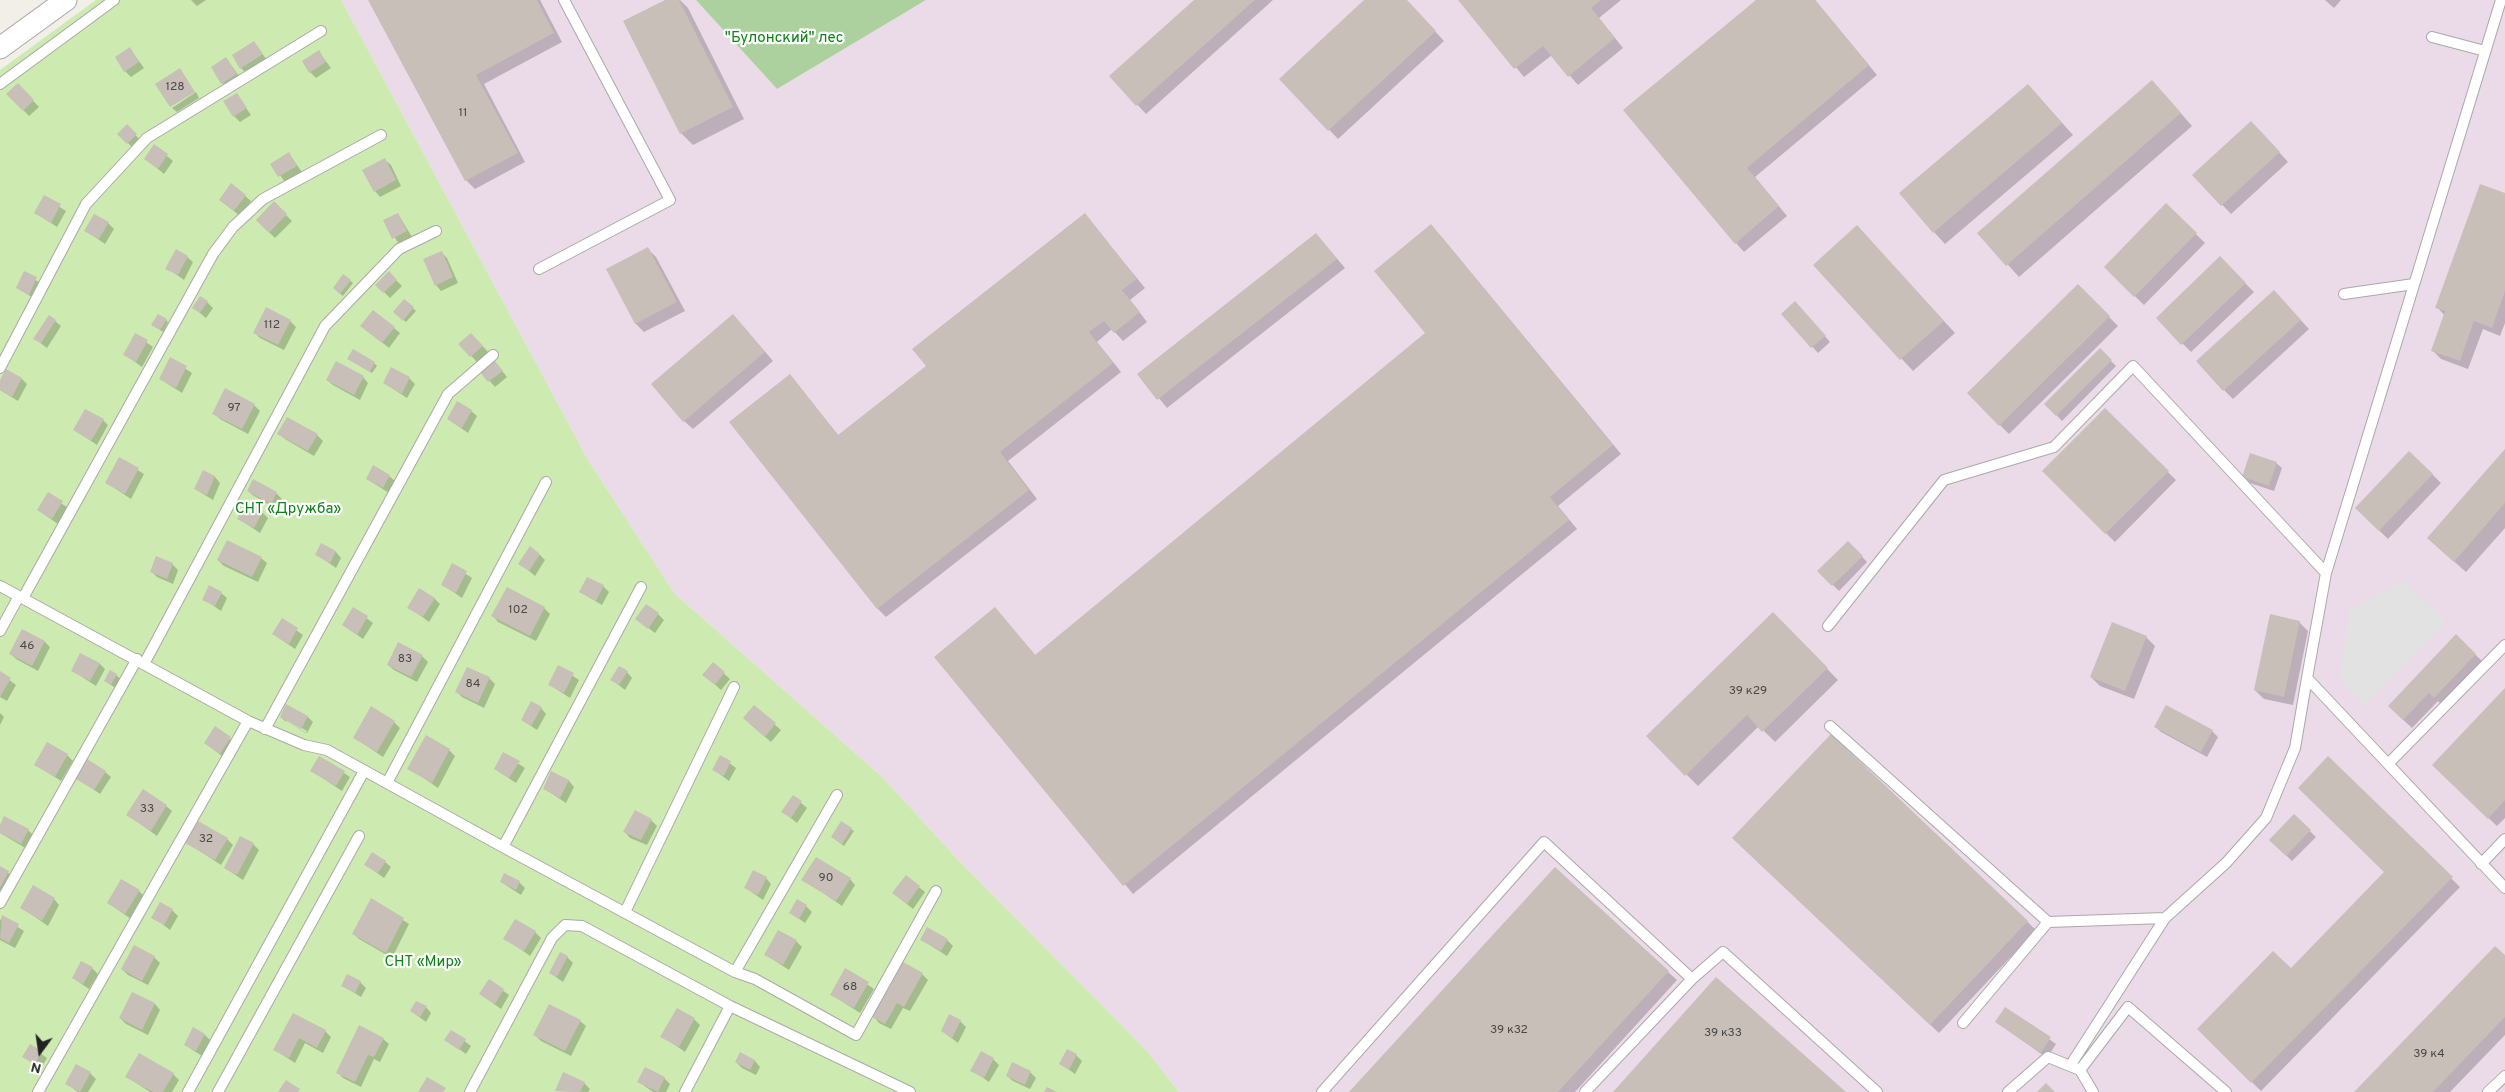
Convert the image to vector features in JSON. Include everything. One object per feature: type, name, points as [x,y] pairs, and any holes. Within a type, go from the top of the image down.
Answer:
[{"type":"street","points":[[0,48],[66,0]]},
{"type":"lane","points":[[0,84],[114,0]]},
{"type":"lane","points":[[539,268],[670,200],[564,0]]},
{"type":"lane","points":[[2070,1066],[2165,918],[2226,863],[2266,818],[2295,748],[2326,573],[2500,0]]},
{"type":"lane","points":[[0,368],[86,204],[147,138],[321,30]]},
{"type":"lane","points":[[2432,37],[2485,51]]},
{"type":"lane","points":[[0,631],[21,597],[213,254],[233,227],[262,199],[381,135]]},
{"type":"lane","points":[[0,903],[140,661],[325,326],[399,249],[436,232]]},
{"type":"lane","points":[[2344,294],[2414,284]]},
{"type":"lane","points":[[265,729],[448,394],[493,355]]},
{"type":"lane","points":[[1828,626],[1944,480],[2054,447],[2133,366],[2326,573]]},
{"type":"lane","points":[[387,783],[546,482]]},
{"type":"lane","points":[[0,586],[248,721],[304,745],[328,750],[502,847],[735,972],[755,979],[856,1035],[936,891]]},
{"type":"lane","points":[[502,847],[641,587]]},
{"type":"lane","points":[[2388,764],[2505,645]]},
{"type":"lane","points":[[2308,678],[2505,888]]},
{"type":"lane","points":[[624,912],[734,687]]},
{"type":"lane","points":[[38,1092],[248,721]]},
{"type":"lane","points":[[1830,726],[2048,922],[2165,918]]},
{"type":"lane","points":[[188,1092],[364,771]]},
{"type":"lane","points":[[735,972],[836,795]]},
{"type":"lane","points":[[218,1092],[359,836]]},
{"type":"lane","points":[[2481,864],[2505,839]]},
{"type":"lane","points":[[1322,1092],[1544,842],[1692,979]]},
{"type":"lane","points":[[1963,1023],[2048,922]]},
{"type":"lane","points":[[470,1092],[552,938],[565,925],[582,926],[730,1006],[910,1092]]},
{"type":"lane","points":[[1585,1092],[1692,979],[1723,952],[1877,1092]]},
{"type":"lane","points":[[685,1092],[730,1006]]},
{"type":"lane","points":[[2080,1070],[2128,1007],[2226,1092]]},
{"type":"lane","points":[[2008,1092],[2048,1057],[2080,1070],[2093,1092]]},
{"type":"lane","points":[[2488,1092],[2505,1076]]},
{"type":"shaded area","points":[[341,0],[696,0],[777,89],[926,0],[2505,0],[2505,1092],[1179,1092],[1146,1050],[960,862],[881,776],[674,593],[588,460]]},
{"type":"shaded area","points":[[2404,581],[2447,621],[2365,706],[2339,681],[2350,609]]},
{"type":"green space","name":"СНТ «Дружба»","points":[[96,0],[341,0],[588,460],[674,593],[881,776],[960,862],[1146,1050],[1179,1092],[0,1092],[0,70]]},
{"type":"green space","name":"\"Булонский\" лес","points":[[696,0],[926,0],[777,89]]},
{"type":"building","points":[[368,0],[537,0],[554,33],[476,75],[518,153],[465,181]]},
{"type":"building","points":[[665,0],[679,0],[733,107],[680,134],[623,21]]},
{"type":"building","points":[[1194,0],[1255,0],[1136,106],[1109,76]]},
{"type":"building","points":[[1364,0],[1407,0],[1436,31],[1328,131],[1279,79]]},
{"type":"building","points":[[1458,0],[1601,0],[1591,8],[1615,38],[1568,77],[1543,46],[1514,69]]},
{"type":"building","points":[[1756,0],[1815,0],[1869,65],[1747,168],[1779,206],[1735,244],[1623,110]]},
{"type":"building","points":[[254,41],[263,54],[240,69],[232,55]]},
{"type":"building","points":[[130,47],[139,62],[124,72],[115,57]]},
{"type":"building","points":[[319,50],[326,62],[309,73],[302,61]]},
{"type":"building","points":[[226,57],[237,74],[221,84],[211,67]]},
{"type":"building","points":[[180,68],[195,92],[170,107],[155,84]]},
{"type":"building","points":[[2152,80],[2181,113],[2006,266],[1977,233]]},
{"type":"building","points":[[18,83],[34,100],[23,111],[6,94]]},
{"type":"building","points":[[2028,84],[2062,123],[1933,233],[1899,193]]},
{"type":"building","points":[[237,93],[247,108],[233,117],[223,101]]},
{"type":"building","points":[[2251,121],[2280,152],[2221,206],[2192,175]]},
{"type":"building","points":[[127,124],[137,134],[127,144],[117,134]]},
{"type":"building","points":[[154,144],[168,154],[158,169],[144,159]]},
{"type":"building","points":[[289,152],[297,166],[278,177],[270,164]]},
{"type":"building","points":[[385,158],[396,180],[374,192],[362,170]]},
{"type":"building","points":[[231,183],[246,195],[234,211],[219,200]]},
{"type":"building","points":[[2480,184],[2505,193],[2505,291],[2492,328],[2474,321],[2460,361],[2431,351],[2445,311],[2435,308]]},
{"type":"building","points":[[44,195],[61,204],[51,223],[34,213]]},
{"type":"building","points":[[274,201],[287,214],[269,233],[256,220]]},
{"type":"building","points":[[2166,203],[2197,233],[2134,297],[2104,267]]},
{"type":"building","points":[[398,213],[407,231],[392,239],[383,220]]},
{"type":"building","points":[[1085,213],[1137,279],[1122,290],[1140,312],[1114,333],[1104,321],[1089,332],[1113,363],[1000,452],[1029,490],[877,609],[729,422],[790,374],[838,435],[926,366],[912,349]]},
{"type":"building","points":[[94,214],[109,222],[99,239],[84,231]]},
{"type":"building","points":[[1431,224],[1613,445],[1550,497],[1569,520],[1123,886],[934,657],[995,607],[1035,655],[1425,333],[1374,271]]},
{"type":"building","points":[[1857,225],[1944,321],[1900,360],[1813,265]]},
{"type":"building","points":[[1316,233],[1337,259],[1157,400],[1137,374]]},
{"type":"building","points":[[648,247],[677,302],[635,324],[606,269]]},
{"type":"building","points":[[176,249],[188,256],[178,275],[165,269]]},
{"type":"building","points":[[442,251],[453,277],[435,286],[423,259]]},
{"type":"building","points":[[2220,256],[2246,283],[2181,345],[2156,318]]},
{"type":"building","points":[[24,271],[37,277],[29,295],[16,288]]},
{"type":"building","points":[[389,271],[397,280],[383,293],[375,285]]},
{"type":"building","points":[[343,274],[351,280],[340,294],[333,288]]},
{"type":"building","points":[[2078,284],[2110,316],[1999,426],[1967,393]]},
{"type":"building","points":[[2274,290],[2301,320],[2223,391],[2196,361]]},
{"type":"building","points":[[200,296],[208,301],[200,313],[192,308]]},
{"type":"building","points":[[404,299],[414,307],[403,321],[393,312]]},
{"type":"building","points":[[1795,301],[1826,336],[1811,348],[1781,314]]},
{"type":"building","points":[[266,307],[291,320],[278,345],[253,333]]},
{"type":"building","points":[[373,310],[395,327],[382,343],[360,326]]},
{"type":"building","points":[[158,314],[167,319],[160,330],[151,325]]},
{"type":"building","points":[[733,314],[765,352],[683,422],[651,384]]},
{"type":"building","points":[[49,315],[56,320],[41,343],[33,339]]},
{"type":"building","points":[[135,333],[148,340],[136,362],[123,355]]},
{"type":"building","points":[[471,333],[483,346],[470,357],[458,344]]},
{"type":"building","points":[[2100,348],[2112,360],[2056,416],[2044,404]]},
{"type":"building","points":[[353,349],[375,362],[370,372],[347,359]]},
{"type":"building","points":[[170,357],[187,366],[176,388],[159,379]]},
{"type":"building","points":[[494,360],[503,371],[488,382],[479,371]]},
{"type":"building","points":[[336,361],[364,376],[354,395],[326,380]]},
{"type":"building","points":[[391,367],[410,377],[402,394],[383,383]]},
{"type":"building","points":[[6,369],[22,378],[12,397],[0,390],[0,380]]},
{"type":"building","points":[[225,388],[255,404],[242,429],[212,414]]},
{"type":"building","points":[[457,401],[472,410],[462,428],[447,419]]},
{"type":"building","points":[[2105,408],[2169,471],[2105,534],[2042,471]]},
{"type":"building","points":[[85,409],[104,419],[91,441],[73,430]]},
{"type":"building","points":[[287,417],[318,434],[308,451],[277,434]]},
{"type":"building","points":[[2505,449],[2505,503],[2454,562],[2427,538]]},
{"type":"building","points":[[2409,451],[2433,474],[2379,531],[2355,508]]},
{"type":"building","points":[[2250,453],[2277,462],[2269,486],[2242,477]]},
{"type":"building","points":[[119,457],[139,468],[125,494],[105,483]]},
{"type":"building","points":[[373,465],[390,475],[383,488],[366,479]]},
{"type":"building","points":[[203,470],[215,476],[207,495],[194,489]]},
{"type":"building","points":[[253,479],[277,492],[271,504],[247,491]]},
{"type":"building","points":[[48,492],[63,501],[52,519],[37,510]]},
{"type":"building","points":[[246,502],[263,511],[254,528],[237,519]]},
{"type":"building","points":[[227,540],[262,557],[252,577],[217,560]]},
{"type":"building","points":[[1848,541],[1863,556],[1832,586],[1817,571]]},
{"type":"building","points":[[321,543],[336,551],[330,563],[315,555]]},
{"type":"building","points":[[530,546],[540,554],[529,571],[518,564]]},
{"type":"building","points":[[156,556],[173,563],[167,579],[150,572]]},
{"type":"building","points":[[452,563],[467,571],[456,593],[441,585]]},
{"type":"building","points":[[587,577],[604,585],[596,601],[579,592]]},
{"type":"building","points":[[209,585],[222,592],[215,606],[202,600]]},
{"type":"building","points":[[507,587],[545,607],[530,636],[491,616]]},
{"type":"building","points":[[419,588],[435,598],[423,617],[407,608]]},
{"type":"building","points":[[646,604],[659,613],[648,629],[635,619]]},
{"type":"building","points":[[353,607],[368,616],[357,635],[342,625]]},
{"type":"building","points":[[1773,612],[1828,668],[1762,732],[1747,715],[1685,776],[1646,736]]},
{"type":"building","points":[[2270,614],[2300,621],[2284,697],[2254,690]]},
{"type":"building","points":[[282,618],[298,628],[289,644],[272,634]]},
{"type":"building","points":[[2112,622],[2147,636],[2125,691],[2090,677]]},
{"type":"building","points":[[22,629],[45,641],[32,666],[9,654]]},
{"type":"building","points":[[2456,634],[2476,654],[2434,698],[2429,693],[2403,720],[2388,706]]},
{"type":"building","points":[[398,642],[423,655],[411,677],[387,665]]},
{"type":"building","points":[[80,653],[100,663],[90,681],[71,671]]},
{"type":"building","points":[[713,662],[725,672],[715,685],[702,675]]},
{"type":"building","points":[[558,665],[574,673],[564,693],[548,685]]},
{"type":"building","points":[[619,666],[628,671],[619,685],[610,680]]},
{"type":"building","points":[[467,667],[490,677],[478,703],[455,692]]},
{"type":"building","points":[[110,670],[117,674],[111,685],[104,681]]},
{"type":"building","points":[[0,671],[11,678],[0,697]]},
{"type":"building","points":[[2505,688],[2505,800],[2488,819],[2432,765]]},
{"type":"building","points":[[531,701],[542,707],[531,726],[521,720]]},
{"type":"building","points":[[286,704],[308,716],[301,729],[280,717]]},
{"type":"building","points":[[754,705],[776,723],[765,737],[743,718]]},
{"type":"building","points":[[2166,705],[2213,730],[2201,752],[2154,727]]},
{"type":"building","points":[[371,706],[395,721],[377,752],[353,738]]},
{"type":"building","points":[[215,726],[231,737],[220,754],[204,743]]},
{"type":"building","points":[[1831,734],[2028,921],[1930,1025],[1732,838]]},
{"type":"building","points":[[426,735],[450,749],[432,783],[407,769]]},
{"type":"building","points":[[47,742],[68,754],[55,777],[34,765]]},
{"type":"building","points":[[503,752],[520,761],[509,778],[494,769]]},
{"type":"building","points":[[720,755],[731,761],[724,776],[712,770]]},
{"type":"building","points":[[319,756],[345,771],[336,786],[310,771]]},
{"type":"building","points":[[2328,756],[2453,877],[2251,1083],[2197,1029],[2273,951],[2291,968],[2384,872],[2298,788]]},
{"type":"building","points":[[87,759],[106,771],[94,790],[76,779]]},
{"type":"building","points":[[551,771],[569,780],[560,798],[543,789]]},
{"type":"building","points":[[143,789],[167,805],[151,831],[126,815]]},
{"type":"building","points":[[793,795],[802,801],[791,818],[781,812]]},
{"type":"building","points":[[635,810],[652,819],[641,840],[623,832]]},
{"type":"building","points":[[2294,814],[2311,830],[2286,856],[2269,840]]},
{"type":"building","points":[[4,816],[29,829],[21,844],[0,833],[0,825]]},
{"type":"building","points":[[198,821],[228,838],[215,860],[185,843]]},
{"type":"building","points":[[841,821],[852,828],[842,844],[831,837]]},
{"type":"building","points":[[240,836],[254,843],[237,875],[224,868]]},
{"type":"building","points":[[372,852],[386,861],[378,873],[364,865]]},
{"type":"building","points":[[816,857],[851,878],[836,901],[801,880]]},
{"type":"building","points":[[0,866],[9,871],[0,888]]},
{"type":"building","points":[[1555,867],[1669,971],[1558,1092],[1349,1092]]},
{"type":"building","points":[[753,870],[767,877],[758,895],[744,888]]},
{"type":"building","points":[[504,873],[520,881],[516,890],[500,882]]},
{"type":"building","points":[[906,875],[920,886],[907,904],[892,893]]},
{"type":"building","points":[[121,879],[140,890],[125,914],[107,903]]},
{"type":"building","points":[[33,885],[55,898],[42,921],[20,908]]},
{"type":"building","points":[[371,898],[404,918],[386,953],[352,934]]},
{"type":"building","points":[[797,899],[807,905],[799,919],[789,913]]},
{"type":"building","points":[[160,902],[173,909],[164,925],[151,918]]},
{"type":"building","points":[[2,915],[19,924],[9,943],[0,938]]},
{"type":"building","points":[[515,919],[536,931],[524,951],[503,939]]},
{"type":"building","points":[[927,927],[948,939],[941,951],[920,940]]},
{"type":"building","points":[[778,930],[797,940],[783,965],[764,955]]},
{"type":"building","points":[[134,945],[155,956],[142,981],[121,969]]},
{"type":"building","points":[[2495,946],[2505,955],[2505,1017],[2433,1092],[2354,1092]]},
{"type":"building","points":[[560,952],[568,956],[557,977],[549,973]]},
{"type":"building","points":[[81,961],[93,967],[83,984],[72,978]]},
{"type":"building","points":[[903,962],[923,973],[904,1007],[897,1003],[885,1024],[872,1017]]},
{"type":"building","points":[[845,968],[869,982],[854,1008],[830,995]]},
{"type":"building","points":[[347,974],[361,981],[355,993],[341,986]]},
{"type":"building","points":[[1716,977],[1846,1092],[1613,1092]]},
{"type":"building","points":[[489,979],[504,989],[495,1004],[479,994]]},
{"type":"building","points":[[132,992],[155,1003],[142,1030],[119,1018]]},
{"type":"building","points":[[416,1001],[427,1006],[420,1017],[410,1011]]},
{"type":"building","points":[[549,1004],[581,1020],[565,1051],[533,1035]]},
{"type":"building","points":[[2005,1007],[2051,1037],[2041,1053],[1995,1022]]},
{"type":"building","points":[[677,1008],[695,1018],[679,1047],[660,1037]]},
{"type":"building","points":[[293,1013],[326,1030],[317,1048],[299,1038],[289,1058],[273,1050]]},
{"type":"building","points":[[949,1014],[961,1020],[952,1038],[941,1031]]},
{"type":"building","points":[[359,1025],[384,1038],[374,1057],[368,1055],[355,1082],[336,1073]]},
{"type":"building","points":[[193,1027],[205,1034],[196,1051],[184,1045]]},
{"type":"building","points":[[451,1030],[466,1039],[459,1050],[444,1040]]},
{"type":"building","points":[[30,1044],[42,1051],[35,1064],[22,1057]]},
{"type":"building","points":[[1067,1049],[1077,1054],[1069,1070],[1059,1064]]},
{"type":"building","points":[[981,1051],[994,1058],[984,1078],[970,1071]]},
{"type":"building","points":[[740,1052],[755,1060],[750,1070],[735,1062]]},
{"type":"building","points":[[139,1053],[174,1073],[163,1092],[153,1092],[125,1077]]},
{"type":"building","points":[[1012,1062],[1031,1071],[1025,1085],[1006,1076]]},
{"type":"building","points":[[76,1064],[91,1072],[80,1092],[65,1084]]},
{"type":"building","points":[[645,1067],[665,1077],[658,1092],[637,1082]]},
{"type":"building","points":[[563,1072],[585,1082],[580,1092],[555,1091]]},
{"type":"building","points":[[427,1077],[446,1088],[443,1092],[418,1092]]},
{"type":"building","points":[[286,1080],[300,1089],[298,1092],[278,1092]]},
{"type":"building","points":[[2046,1083],[2055,1092],[2037,1092]]},
{"type":"building","points":[[1047,1087],[1057,1092],[1044,1092]]},
{"type":"park label","name":"СНТ «Мир»","points":[[423,963]]}]
